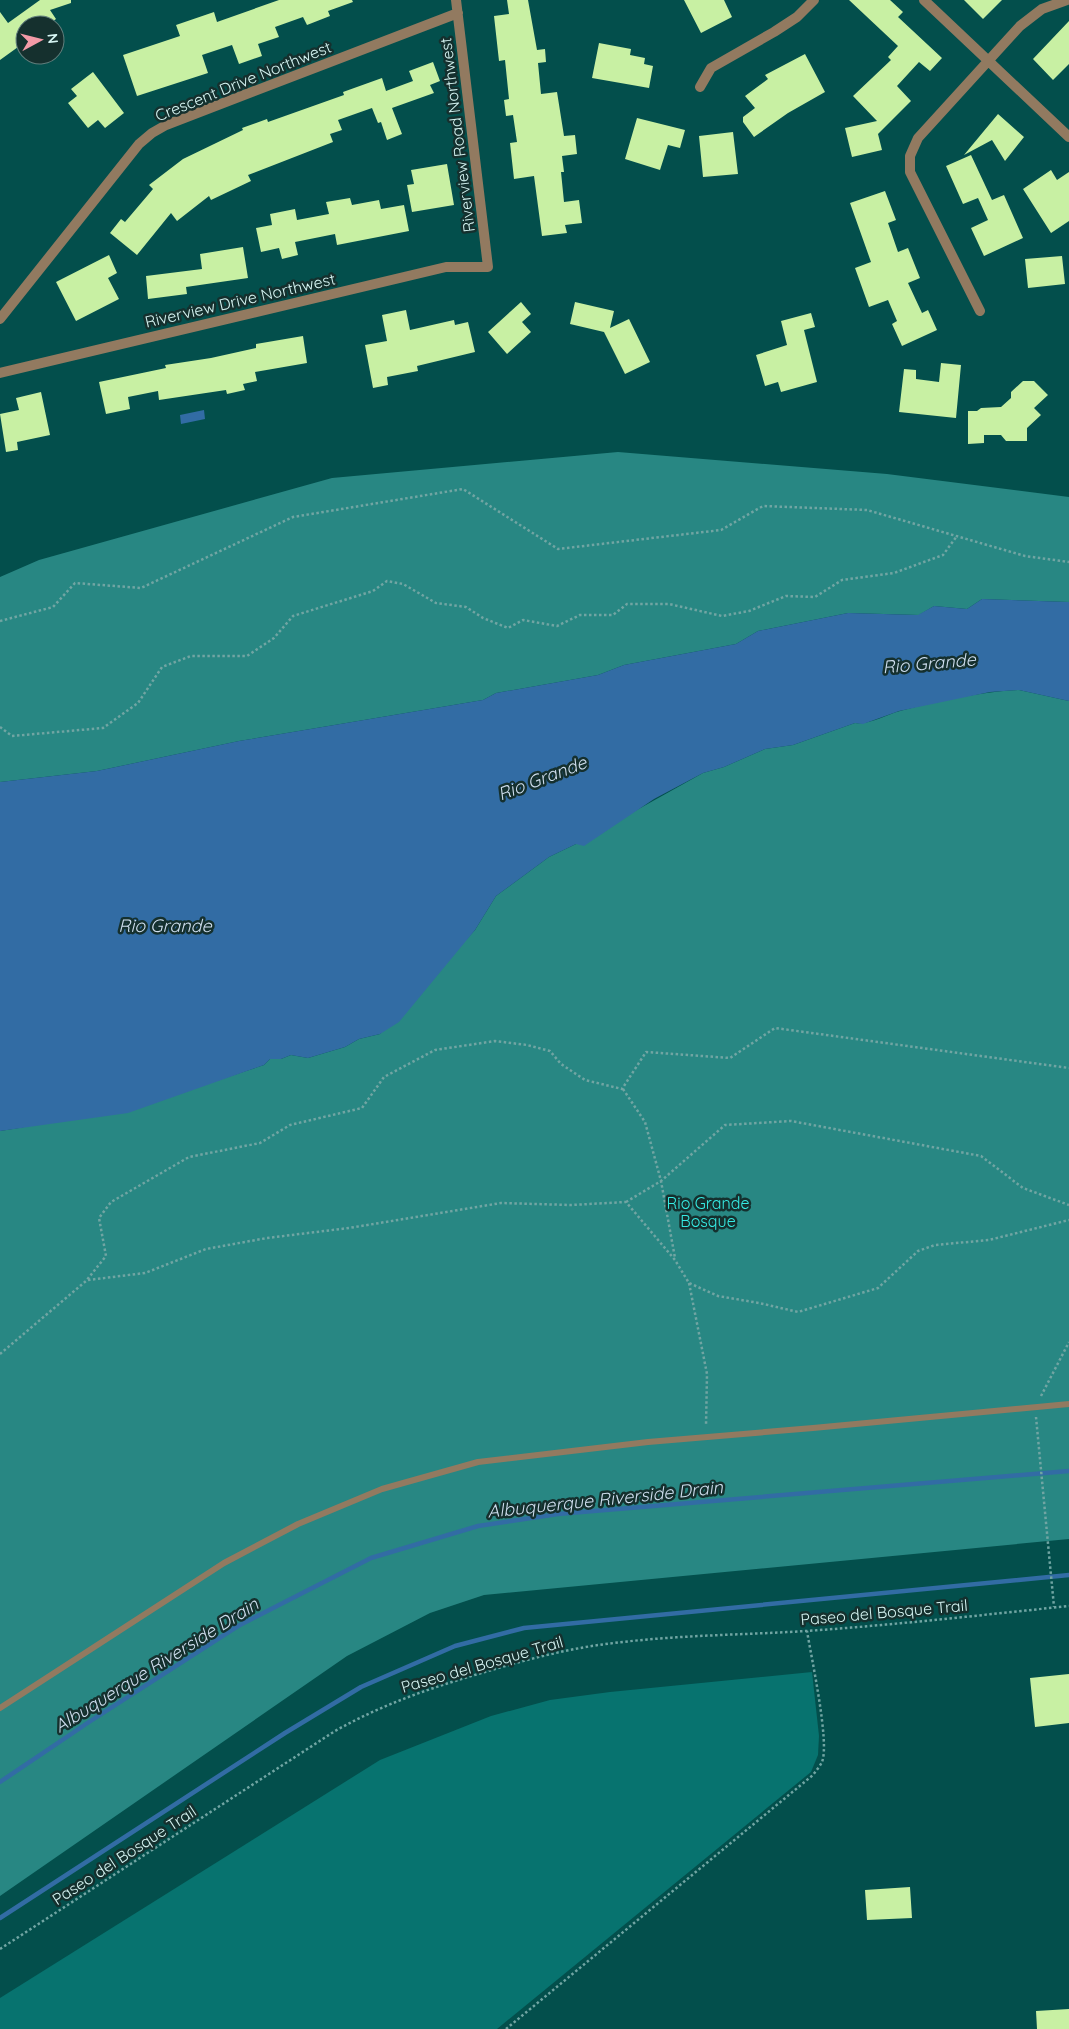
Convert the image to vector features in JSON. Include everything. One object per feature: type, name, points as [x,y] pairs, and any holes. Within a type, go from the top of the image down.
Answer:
[{"type":"street","name":"Riverview Road Northwest","points":[[456,0],[488,267]]},
{"type":"street","points":[[700,87],[711,68],[774,32],[797,16],[814,0]]},
{"type":"street","points":[[924,0],[1069,137]]},
{"type":"street","points":[[980,311],[910,172],[910,156],[918,138],[1020,26],[1042,9],[1068,0]]},
{"type":"street","name":"Crescent Drive Northwest","points":[[0,319],[139,144],[152,133],[166,125],[458,13]]},
{"type":"street","name":"Riverview Drive Northwest","points":[[0,373],[446,267],[488,267]]},
{"type":"lane","points":[[0,1708],[224,1563],[298,1524],[382,1490],[478,1462],[648,1442],[1069,1404]]},
{"type":"path","points":[[0,621],[53,607],[75,583],[141,588],[293,516],[463,488],[558,549],[721,530],[763,506],[868,510],[1025,556],[1069,562]]},
{"type":"path","points":[[0,727],[12,736],[103,728],[138,703],[162,667],[192,656],[247,656],[274,638],[293,616],[373,591],[387,581],[403,584],[436,603],[466,607],[483,618],[508,628],[523,620],[557,626],[580,615],[613,615],[627,604],[669,604],[722,616],[749,611],[786,596],[815,597],[842,580],[894,573],[943,555],[957,536]]},
{"type":"path","points":[[622,1089],[646,1052],[730,1058],[776,1028],[1069,1068]]},
{"type":"path","points":[[0,1354],[86,1280],[106,1256],[98,1218],[112,1202],[189,1157],[260,1143],[290,1125],[362,1108],[384,1077],[435,1050],[495,1041],[527,1045],[550,1051],[561,1064],[585,1080],[622,1089],[645,1122],[661,1180],[675,1260]]},
{"type":"path","points":[[86,1280],[145,1273],[206,1249],[501,1203],[571,1205],[626,1202],[661,1180],[725,1125],[791,1121],[981,1156],[1023,1188],[1069,1206]]},
{"type":"path","points":[[626,1202],[675,1260],[689,1283],[707,1374],[706,1437]]},
{"type":"path","points":[[689,1283],[718,1296],[798,1312],[878,1288],[918,1251],[935,1244],[989,1240],[1069,1220]]},
{"type":"path","points":[[1054,1607],[1035,1406],[1069,1342]]},
{"type":"path","name":"Paseo del Bosque Trail","points":[[0,1949],[335,1731],[374,1711],[428,1689],[532,1658],[576,1648],[661,1638],[807,1631],[1069,1606]]},
{"type":"path","points":[[506,2029],[813,1774],[822,1763],[824,1751],[820,1711],[807,1631]]},
{"type":"shaded area","points":[[812,1672],[819,1736],[818,1755],[811,1772],[497,2029],[0,2029],[0,1998],[380,1760],[491,1716],[550,1700],[610,1692]]},
{"type":"green space","points":[[618,452],[887,474],[1069,497],[1069,602],[982,599],[967,609],[934,606],[919,615],[848,613],[758,631],[736,644],[624,665],[598,675],[496,693],[483,700],[239,741],[97,771],[0,782],[0,577],[39,560],[332,478]]},
{"type":"green space","name":"Rio Grande Bosque","points":[[1019,690],[1069,701],[1069,1539],[484,1595],[430,1613],[347,1656],[0,1896],[0,1131],[170,1096],[264,1065],[270,1059],[281,1059],[291,1055],[308,1058],[345,1047],[359,1039],[380,1034],[475,930],[496,896],[549,857],[576,844],[703,773],[724,767],[765,749],[793,745],[855,723],[872,721],[900,711],[959,698]]},
{"type":"water","points":[[204,410],[205,419],[181,424],[180,415]]},
{"type":"water","name":"Rio Grande","points":[[982,599],[1069,602],[1069,701],[1019,690],[990,692],[899,711],[863,724],[855,723],[793,745],[765,749],[724,767],[703,773],[654,799],[584,846],[576,844],[549,857],[496,896],[475,930],[399,1022],[380,1034],[359,1039],[345,1047],[308,1058],[291,1055],[281,1059],[270,1059],[264,1065],[128,1113],[0,1131],[0,782],[97,771],[239,741],[483,700],[496,693],[598,675],[624,665],[736,644],[758,631],[848,613],[918,615],[934,606],[967,609]]},
{"type":"building","points":[[40,0],[71,0],[71,3],[50,10],[53,15],[19,15]]},
{"type":"building","points":[[279,0],[352,0],[353,2],[328,11],[330,16],[307,25],[303,17],[275,27],[279,37],[258,44],[262,56],[239,64],[232,45],[202,55],[208,73],[137,96],[123,55],[180,36],[176,25],[214,12],[217,22]]},
{"type":"building","points":[[507,0],[528,0],[537,50],[545,49],[546,62],[538,63],[541,94],[557,92],[564,136],[575,135],[577,154],[562,156],[564,172],[561,172],[564,202],[579,200],[582,223],[565,225],[567,233],[542,236],[534,176],[514,179],[510,143],[517,142],[513,115],[506,116],[504,100],[509,99],[505,60],[499,61],[494,16],[509,14]]},
{"type":"building","points":[[684,0],[724,0],[732,17],[701,33]]},
{"type":"building","points":[[849,0],[890,0],[903,12],[898,17],[942,58],[930,71],[919,62],[897,86],[911,101],[878,134],[882,150],[852,157],[845,128],[877,121],[853,96],[891,60],[888,57],[898,46]]},
{"type":"building","points":[[964,0],[1002,0],[983,19]]},
{"type":"building","points":[[0,12],[8,23],[15,18],[15,49],[0,60]]},
{"type":"building","points":[[1069,21],[1069,64],[1053,80],[1033,59]]},
{"type":"building","points":[[599,43],[631,49],[630,55],[645,58],[644,64],[653,66],[649,88],[592,78]]},
{"type":"building","points":[[805,54],[825,92],[788,113],[754,137],[743,122],[743,117],[755,108],[745,96],[768,79],[765,75]]},
{"type":"building","points":[[433,62],[440,81],[430,85],[434,93],[392,108],[402,134],[387,140],[381,122],[378,123],[372,108],[338,120],[342,130],[330,134],[333,142],[248,175],[251,181],[211,200],[209,196],[177,221],[171,213],[137,255],[110,233],[121,219],[125,222],[153,189],[149,185],[183,159],[243,130],[242,128],[267,119],[268,122],[344,95],[343,92],[382,78],[386,91],[413,81],[409,71]]},
{"type":"building","points":[[93,72],[124,113],[105,128],[98,120],[88,128],[68,103],[77,96],[71,89]]},
{"type":"building","points":[[998,114],[1024,137],[1005,161],[992,140],[964,155]]},
{"type":"building","points":[[637,118],[685,130],[680,148],[668,145],[660,170],[625,159]]},
{"type":"building","points":[[733,132],[738,174],[703,177],[699,136]]},
{"type":"building","points":[[971,155],[992,200],[1004,195],[1023,238],[984,256],[971,228],[988,220],[978,198],[963,204],[946,166]]},
{"type":"building","points":[[447,164],[454,205],[412,212],[407,185],[414,184],[411,170]]},
{"type":"building","points":[[1051,170],[1057,180],[1069,172],[1069,221],[1051,233],[1023,189]]},
{"type":"building","points":[[885,191],[896,220],[888,223],[898,252],[908,248],[920,278],[908,283],[922,313],[928,310],[937,330],[902,346],[892,324],[897,321],[888,300],[869,307],[855,268],[871,262],[850,203]]},
{"type":"building","points":[[350,198],[352,205],[379,200],[381,209],[404,205],[409,231],[337,245],[335,234],[295,242],[298,255],[282,259],[279,248],[261,252],[256,228],[272,225],[270,214],[295,209],[297,220],[329,214],[326,202]]},
{"type":"building","points":[[243,247],[248,278],[186,287],[187,294],[148,299],[146,276],[202,269],[200,254]]},
{"type":"building","points":[[109,255],[117,273],[108,278],[119,299],[76,321],[56,282]]},
{"type":"building","points":[[1062,256],[1065,284],[1028,288],[1025,259]]},
{"type":"building","points":[[521,302],[531,314],[522,322],[531,332],[507,354],[488,332]]},
{"type":"building","points":[[575,302],[614,311],[610,328],[629,319],[650,362],[625,374],[604,332],[570,324]]},
{"type":"building","points":[[406,310],[410,330],[454,320],[455,325],[468,322],[475,352],[417,366],[418,371],[387,377],[388,385],[373,388],[365,345],[387,341],[382,315]]},
{"type":"building","points":[[811,313],[815,327],[804,330],[817,382],[781,392],[778,382],[765,386],[756,355],[787,345],[781,321]]},
{"type":"building","points":[[303,336],[307,363],[255,372],[257,381],[243,384],[245,390],[227,394],[226,390],[159,400],[158,391],[128,397],[130,409],[106,414],[99,382],[166,368],[165,365],[211,358],[256,348],[256,344]]},
{"type":"building","points":[[941,363],[961,365],[956,418],[899,412],[904,369],[916,370],[916,379],[939,382]]},
{"type":"building","points":[[1023,381],[1034,381],[1048,395],[1034,408],[1041,415],[1027,428],[1027,441],[1006,441],[1001,435],[984,435],[984,443],[968,444],[968,411],[1001,407],[1011,398],[1011,392]]},
{"type":"building","points":[[41,392],[50,435],[17,442],[18,450],[6,452],[0,414],[19,410],[16,398]]},
{"type":"building","points":[[1069,1674],[1069,1723],[1035,1727],[1030,1678]]},
{"type":"building","points":[[910,1887],[912,1918],[867,1920],[865,1890]]},
{"type":"building","points":[[1069,2009],[1069,2029],[1037,2029],[1036,2011]]},
{"type":"waterway","name":"Albuquerque Riverside Drain","points":[[0,1782],[238,1626],[371,1558],[478,1526],[558,1514],[1069,1471]]},
{"type":"waterway","points":[[0,1918],[285,1733],[361,1687],[455,1646],[524,1628],[1069,1575]]}]
